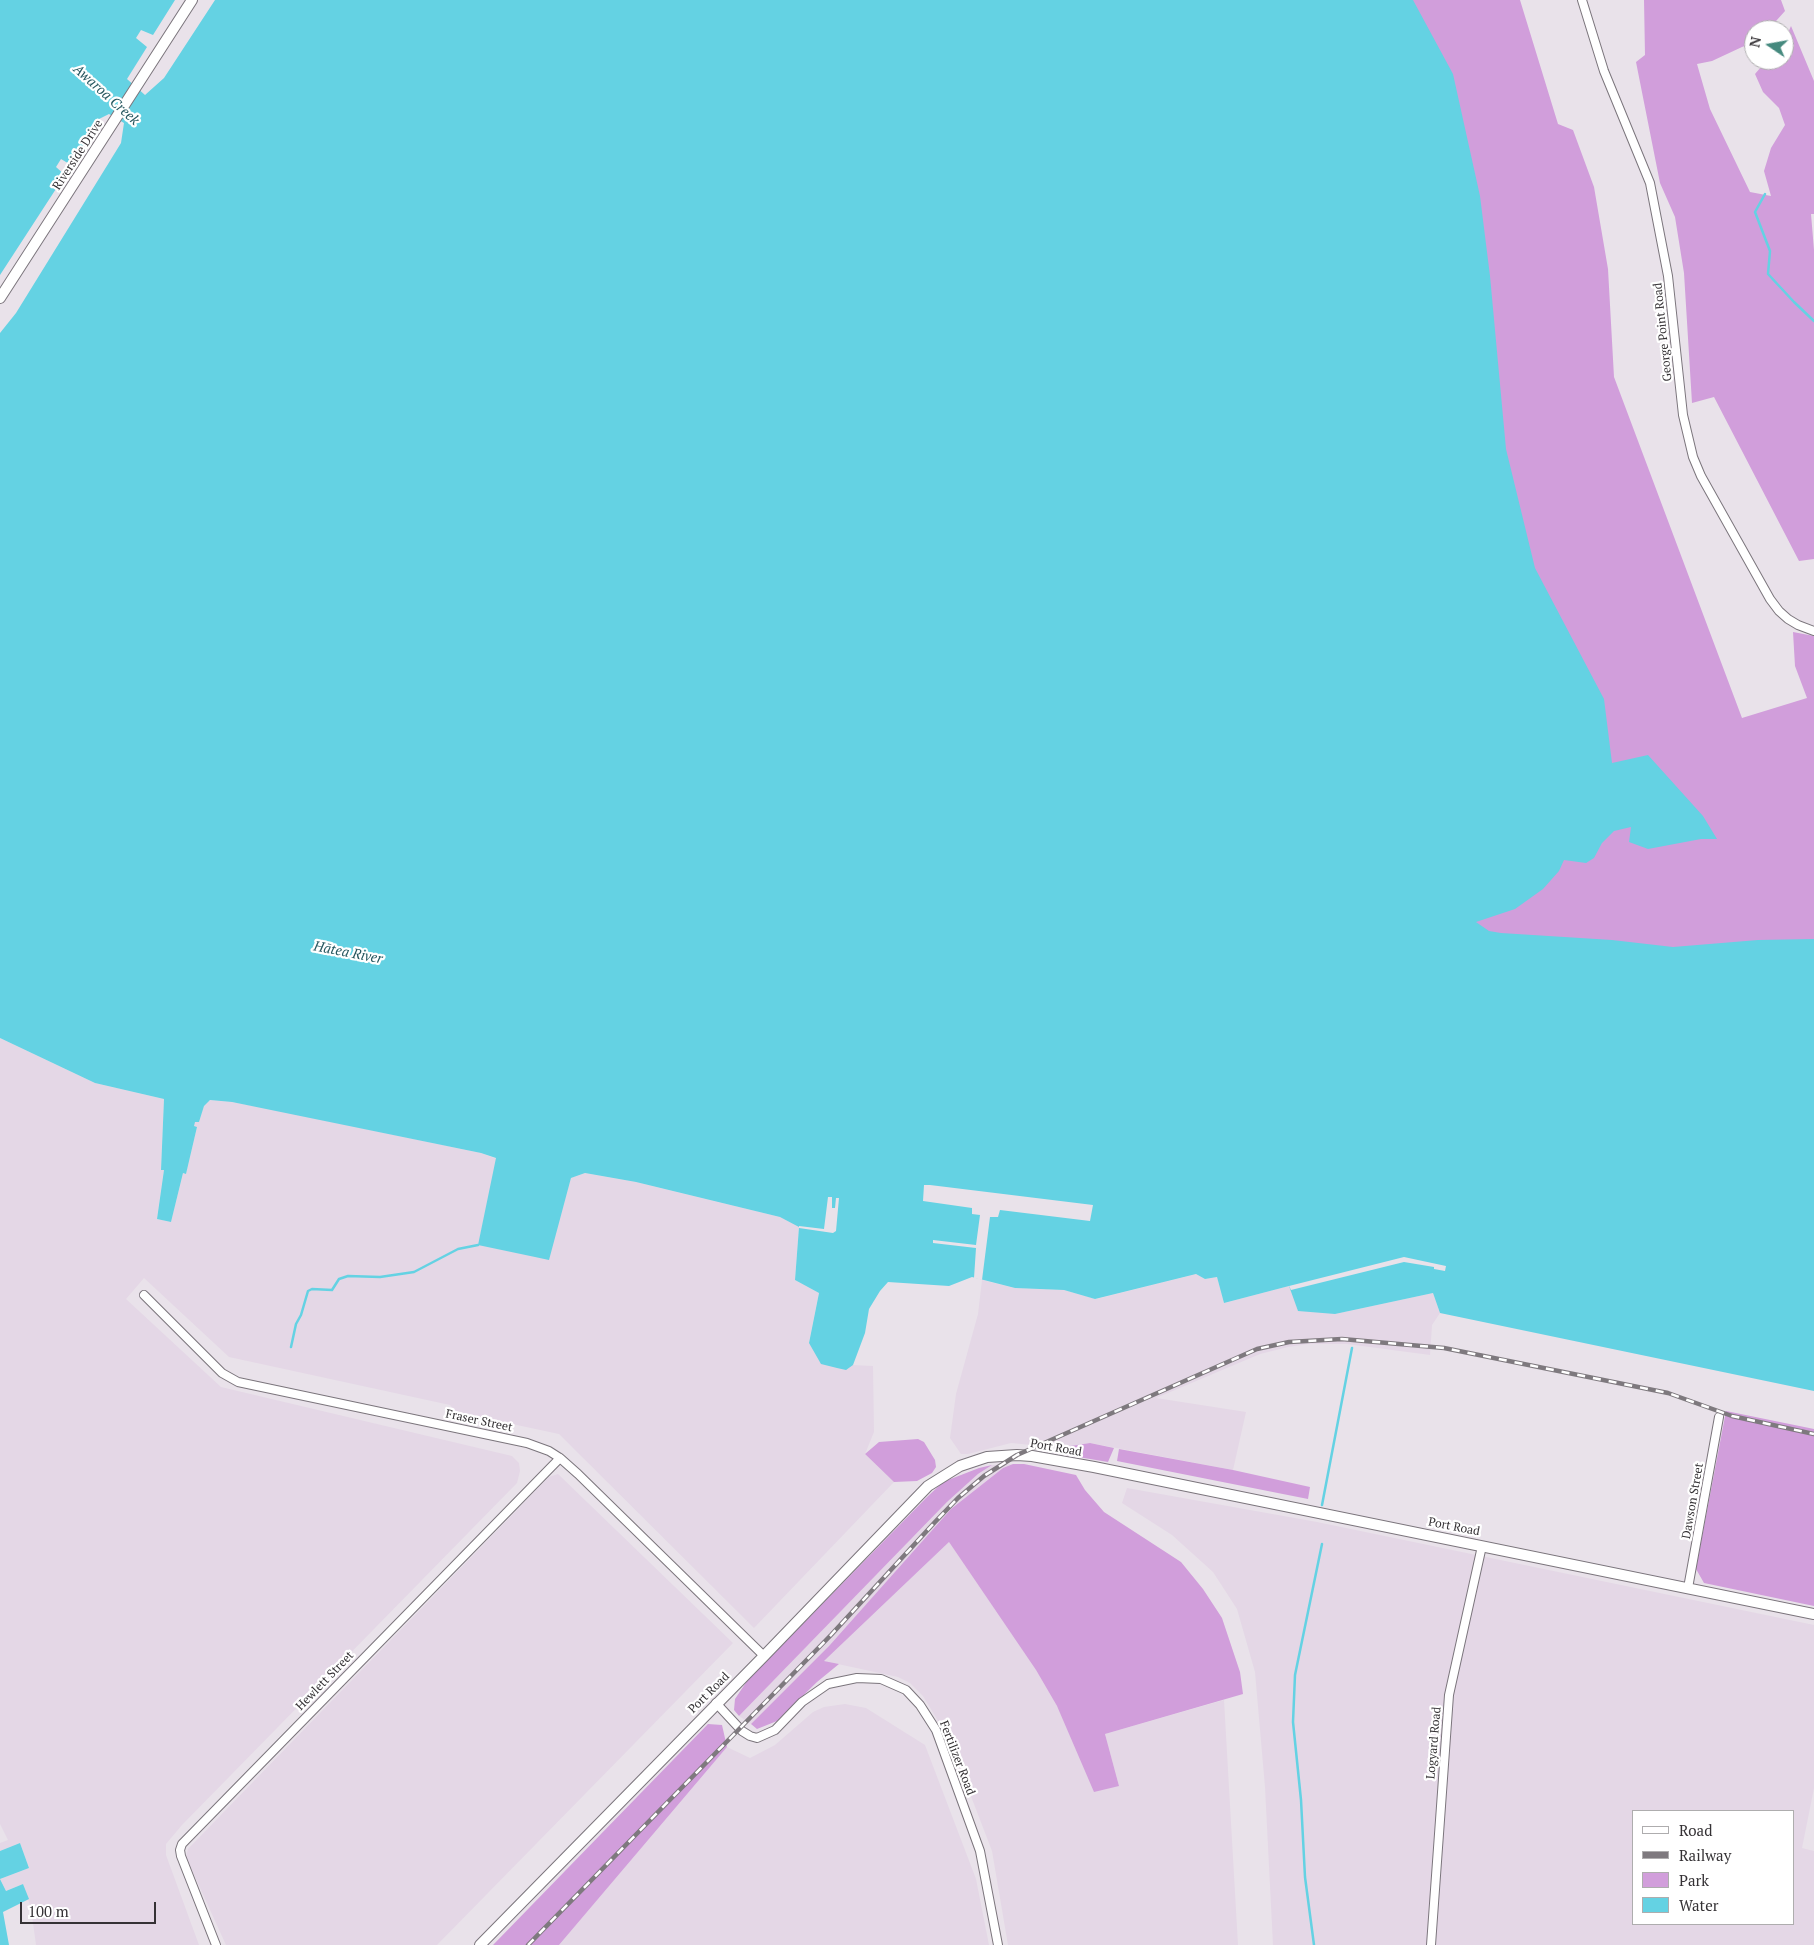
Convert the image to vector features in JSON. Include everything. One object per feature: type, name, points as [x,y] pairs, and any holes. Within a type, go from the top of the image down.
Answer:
[{"type":"main road","name":"Riverside Drive","points":[[0,298],[192,0]]},
{"type":"main road","name":"Port Road","points":[[480,1945],[928,1486],[960,1466],[987,1457],[1032,1456],[1814,1614]]},
{"type":"street","name":"George Point Road","points":[[1582,0],[1604,71],[1650,183],[1668,276],[1683,415],[1693,457],[1701,476],[1779,612],[1798,626],[1814,631]]},
{"type":"street","name":"Fraser Street","points":[[144,1295],[222,1373],[238,1382],[527,1443],[549,1451],[560,1458],[764,1656]]},
{"type":"street","name":"Dawson Street","points":[[1688,1588],[1719,1417]]},
{"type":"street","name":"Hewlett Street","points":[[216,1945],[181,1856],[182,1844],[560,1458]]},
{"type":"street","name":"Logyard Road","points":[[1431,1945],[1449,1695],[1482,1546]]},
{"type":"street","name":"Fertilizer Road","points":[[716,1703],[742,1731],[758,1738],[775,1730],[802,1702],[828,1684],[857,1678],[881,1679],[906,1690],[920,1705],[936,1730],[980,1851],[998,1945]]},
{"type":"shaded area","points":[[0,1038],[95,1083],[164,1099],[161,1169],[164,1170],[157,1219],[171,1222],[183,1173],[186,1174],[197,1127],[193,1126],[195,1121],[199,1122],[204,1106],[210,1100],[275,1110],[481,1153],[497,1159],[478,1245],[563,1207],[571,1178],[585,1173],[636,1182],[780,1217],[799,1226],[795,1280],[819,1293],[809,1343],[852,1365],[873,1366],[874,1432],[865,1454],[894,1482],[754,1628],[559,1434],[456,1412],[450,1405],[229,1357],[144,1278],[126,1299],[221,1387],[512,1456],[519,1463],[520,1471],[517,1483],[182,1825],[166,1844],[166,1855],[199,1945],[36,1945],[31,1908],[23,1884],[6,1891],[0,1879],[29,1868],[20,1843],[0,1851],[0,1843],[8,1840],[0,1824]]},
{"type":"shaded area","points":[[1196,1274],[1205,1279],[1217,1277],[1224,1303],[1289,1286],[1335,1314],[1433,1293],[1440,1313],[1432,1325],[1430,1355],[1347,1344],[1308,1344],[1288,1347],[1260,1354],[1156,1398],[1246,1412],[1233,1470],[1090,1443],[1063,1448],[1011,1443],[968,1454],[961,1454],[950,1438],[956,1394],[978,1314],[982,1280],[1015,1288],[1064,1290],[1096,1299]]},
{"type":"shaded area","points":[[1013,1464],[1003,1468],[951,1509],[829,1646],[751,1724],[739,1716],[947,1502],[978,1474],[992,1465]]},
{"type":"shaded area","points":[[558,1474],[733,1643],[437,1945],[226,1945],[186,1857],[188,1849],[549,1477]]},
{"type":"shaded area","points":[[1127,1488],[1317,1522],[1814,1625],[1814,1788],[1802,1848],[1814,1851],[1814,1945],[1273,1945],[1265,1787],[1255,1672],[1237,1609],[1213,1572],[1172,1535],[1122,1503]]},
{"type":"shaded area","points":[[949,1542],[1036,1670],[1057,1706],[1119,1786],[1105,1734],[1224,1700],[1238,1945],[1008,1945],[992,1851],[949,1739],[923,1696],[910,1683],[898,1677],[824,1661]]},
{"type":"shaded area","points":[[845,1704],[866,1708],[925,1745],[976,1879],[989,1945],[559,1945],[727,1747],[750,1758],[775,1745],[813,1712],[824,1707]]},
{"type":"green space","points":[[1141,0],[1520,0],[1558,124],[1573,130],[1594,187],[1608,269],[1614,377],[1742,718],[1807,698],[1795,666],[1793,632],[1814,636],[1814,1091],[1633,1052],[1475,922]]},
{"type":"green space","points":[[1644,0],[1781,0],[1785,11],[1777,20],[1744,20],[1744,46],[1712,61],[1697,64],[1710,109],[1750,192],[1771,196],[1764,171],[1771,148],[1785,125],[1779,108],[1763,92],[1755,74],[1758,70],[1794,70],[1794,33],[1814,81],[1814,214],[1811,214],[1814,250],[1814,559],[1799,561],[1714,397],[1692,403],[1684,273],[1675,217],[1660,183],[1636,62],[1645,55]]},
{"type":"green space","points":[[1726,1411],[1814,1429],[1814,1606],[1704,1583],[1696,1569]]},
{"type":"green space","points":[[918,1439],[924,1442],[935,1460],[936,1467],[932,1473],[917,1481],[894,1482],[865,1454],[879,1442]]},
{"type":"green space","points":[[1090,1443],[1114,1448],[1108,1462],[1054,1453],[1058,1448]]},
{"type":"green space","points":[[1119,1449],[1233,1470],[1310,1487],[1308,1499],[1117,1461]]},
{"type":"green space","points":[[1013,1464],[1024,1464],[1076,1475],[1085,1490],[1104,1512],[1181,1562],[1203,1589],[1222,1618],[1240,1672],[1243,1694],[1105,1734],[1119,1786],[1094,1792],[1057,1706],[1036,1670],[949,1542],[824,1661],[839,1664],[817,1682],[777,1721],[757,1729],[751,1724],[829,1646],[951,1509],[1003,1468]]},
{"type":"green space","points":[[992,1465],[978,1474],[947,1502],[739,1716],[734,1710],[735,1699],[747,1681],[926,1498],[943,1482]]},
{"type":"green space","points":[[708,1724],[722,1725],[727,1747],[559,1945],[493,1945]]},
{"type":"water","points":[[0,0],[175,0],[153,35],[141,30],[136,38],[147,47],[127,79],[145,95],[164,78],[215,0],[1413,0],[1453,74],[1480,196],[1490,276],[1506,449],[1535,568],[1604,699],[1612,763],[1648,755],[1703,816],[1717,839],[1701,839],[1648,849],[1629,842],[1631,827],[1614,831],[1602,843],[1594,858],[1586,863],[1564,860],[1559,871],[1543,889],[1515,909],[1476,922],[1489,931],[1501,933],[1612,940],[1673,947],[1758,940],[1814,939],[1814,1391],[1440,1313],[1433,1293],[1335,1314],[1298,1311],[1289,1286],[1224,1303],[1217,1277],[1205,1279],[1196,1274],[1095,1299],[1064,1290],[1015,1288],[972,1277],[949,1286],[888,1282],[869,1309],[865,1333],[853,1365],[846,1370],[821,1364],[809,1343],[819,1293],[795,1280],[799,1227],[780,1217],[636,1182],[585,1173],[571,1178],[549,1260],[478,1245],[496,1158],[481,1153],[232,1102],[210,1100],[204,1106],[199,1122],[195,1122],[194,1126],[197,1127],[186,1174],[183,1173],[171,1222],[157,1219],[164,1170],[161,1170],[164,1099],[95,1083],[0,1038],[0,333],[16,313],[121,143],[124,123],[109,114],[99,119],[71,165],[61,159],[56,167],[65,175],[0,275]]},
{"type":"water","points":[[20,1843],[29,1868],[0,1879],[0,1851]]},
{"type":"water","points":[[0,1879],[6,1891],[23,1884],[29,1899],[3,1912],[9,1945],[0,1945]]},
{"type":"pier","points":[[924,1185],[1093,1205],[1090,1221],[1000,1210],[998,1217],[990,1217],[982,1280],[974,1278],[976,1248],[933,1243],[933,1240],[976,1245],[980,1215],[972,1214],[972,1208],[923,1201]]},
{"type":"pier","points":[[828,1197],[832,1197],[832,1208],[835,1208],[836,1198],[839,1198],[836,1231],[833,1233],[799,1228],[799,1226],[824,1229]]},
{"type":"pier","points":[[1404,1257],[1446,1266],[1445,1271],[1434,1269],[1434,1267],[1404,1262],[1291,1290],[1289,1286]]},
{"type":"waterway","points":[[1765,194],[1755,212],[1770,251],[1768,274],[1814,321]]},
{"type":"waterway","points":[[291,1347],[296,1324],[301,1315],[308,1291],[312,1289],[332,1290],[339,1279],[348,1276],[380,1277],[414,1272],[458,1249],[478,1245]]},
{"type":"waterway","points":[[1322,1505],[1352,1348]]},
{"type":"waterway","points":[[1314,1945],[1305,1877],[1301,1800],[1293,1722],[1295,1675],[1322,1544]]},
{"type":"railway","points":[[528,1945],[831,1635],[958,1498],[984,1476],[1017,1455],[1257,1349],[1289,1342],[1342,1339],[1444,1348],[1668,1393],[1732,1416],[1814,1434]]},
{"type":"water label","name":"Awaroa Creek","points":[[106,95]]},
{"type":"water label","name":"Hātea River","points":[[348,953]]}]
